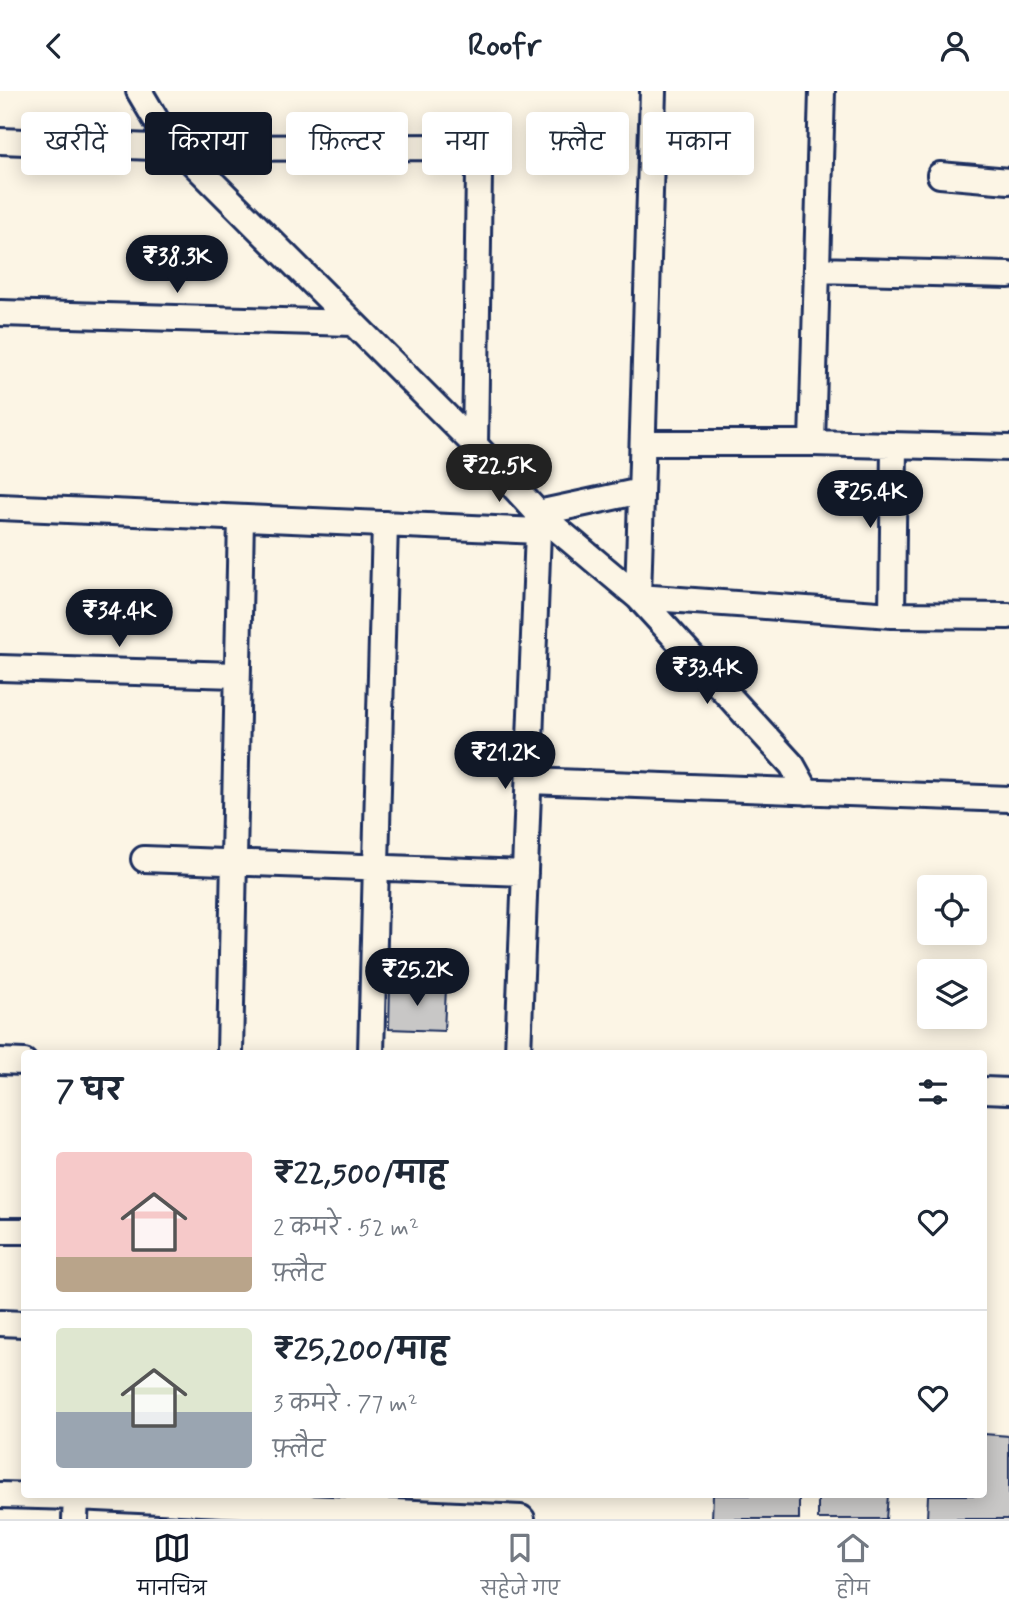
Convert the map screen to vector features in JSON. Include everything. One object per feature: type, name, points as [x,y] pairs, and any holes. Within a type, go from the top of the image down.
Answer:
[{"type":"street","points":[[139,91],[151,112]]},
{"type":"street","points":[[638,597],[653,91]]},
{"type":"street","points":[[812,443],[822,91]]},
{"type":"street","points":[[0,141],[145,147]]},
{"type":"street","points":[[272,148],[467,147],[479,172],[475,445]]},
{"type":"street","points":[[940,174],[1009,181]]},
{"type":"street","points":[[206,175],[475,445],[538,522],[638,597],[792,765],[807,792]]},
{"type":"street","points":[[817,269],[1009,275]]},
{"type":"street","points":[[0,313],[353,323]]},
{"type":"street","points":[[643,443],[812,443],[1009,448]]},
{"type":"street","points":[[892,615],[894,445]]},
{"type":"street","points":[[0,507],[385,524],[538,522],[641,491]]},
{"type":"street","points":[[230,1050],[240,518]]},
{"type":"street","points":[[518,1050],[538,522]]},
{"type":"street","points":[[370,1050],[385,524]]},
{"type":"street","points":[[638,597],[892,615],[1009,616]]},
{"type":"street","points":[[0,668],[237,675]]},
{"type":"street","points":[[529,781],[1009,799]]},
{"type":"street","points":[[144,859],[525,873]]},
{"type":"street","points":[[0,1061],[21,1062]]},
{"type":"street","points":[[987,1090],[1009,1091]]},
{"type":"street","points":[[0,1231],[21,1231]]},
{"type":"street","points":[[0,1324],[21,1324]]},
{"type":"street","points":[[0,1495],[76,1508],[522,1519]]},
{"type":"building","points":[[390,986],[446,988],[444,1031],[389,1029]]},
{"type":"building","points":[[987,1434],[1009,1436],[1009,1519],[927,1519],[928,1498],[987,1498]]},
{"type":"building","points":[[713,1498],[799,1498],[799,1519],[712,1519]]},
{"type":"building","points":[[818,1498],[888,1498],[886,1519],[818,1519]]}]
